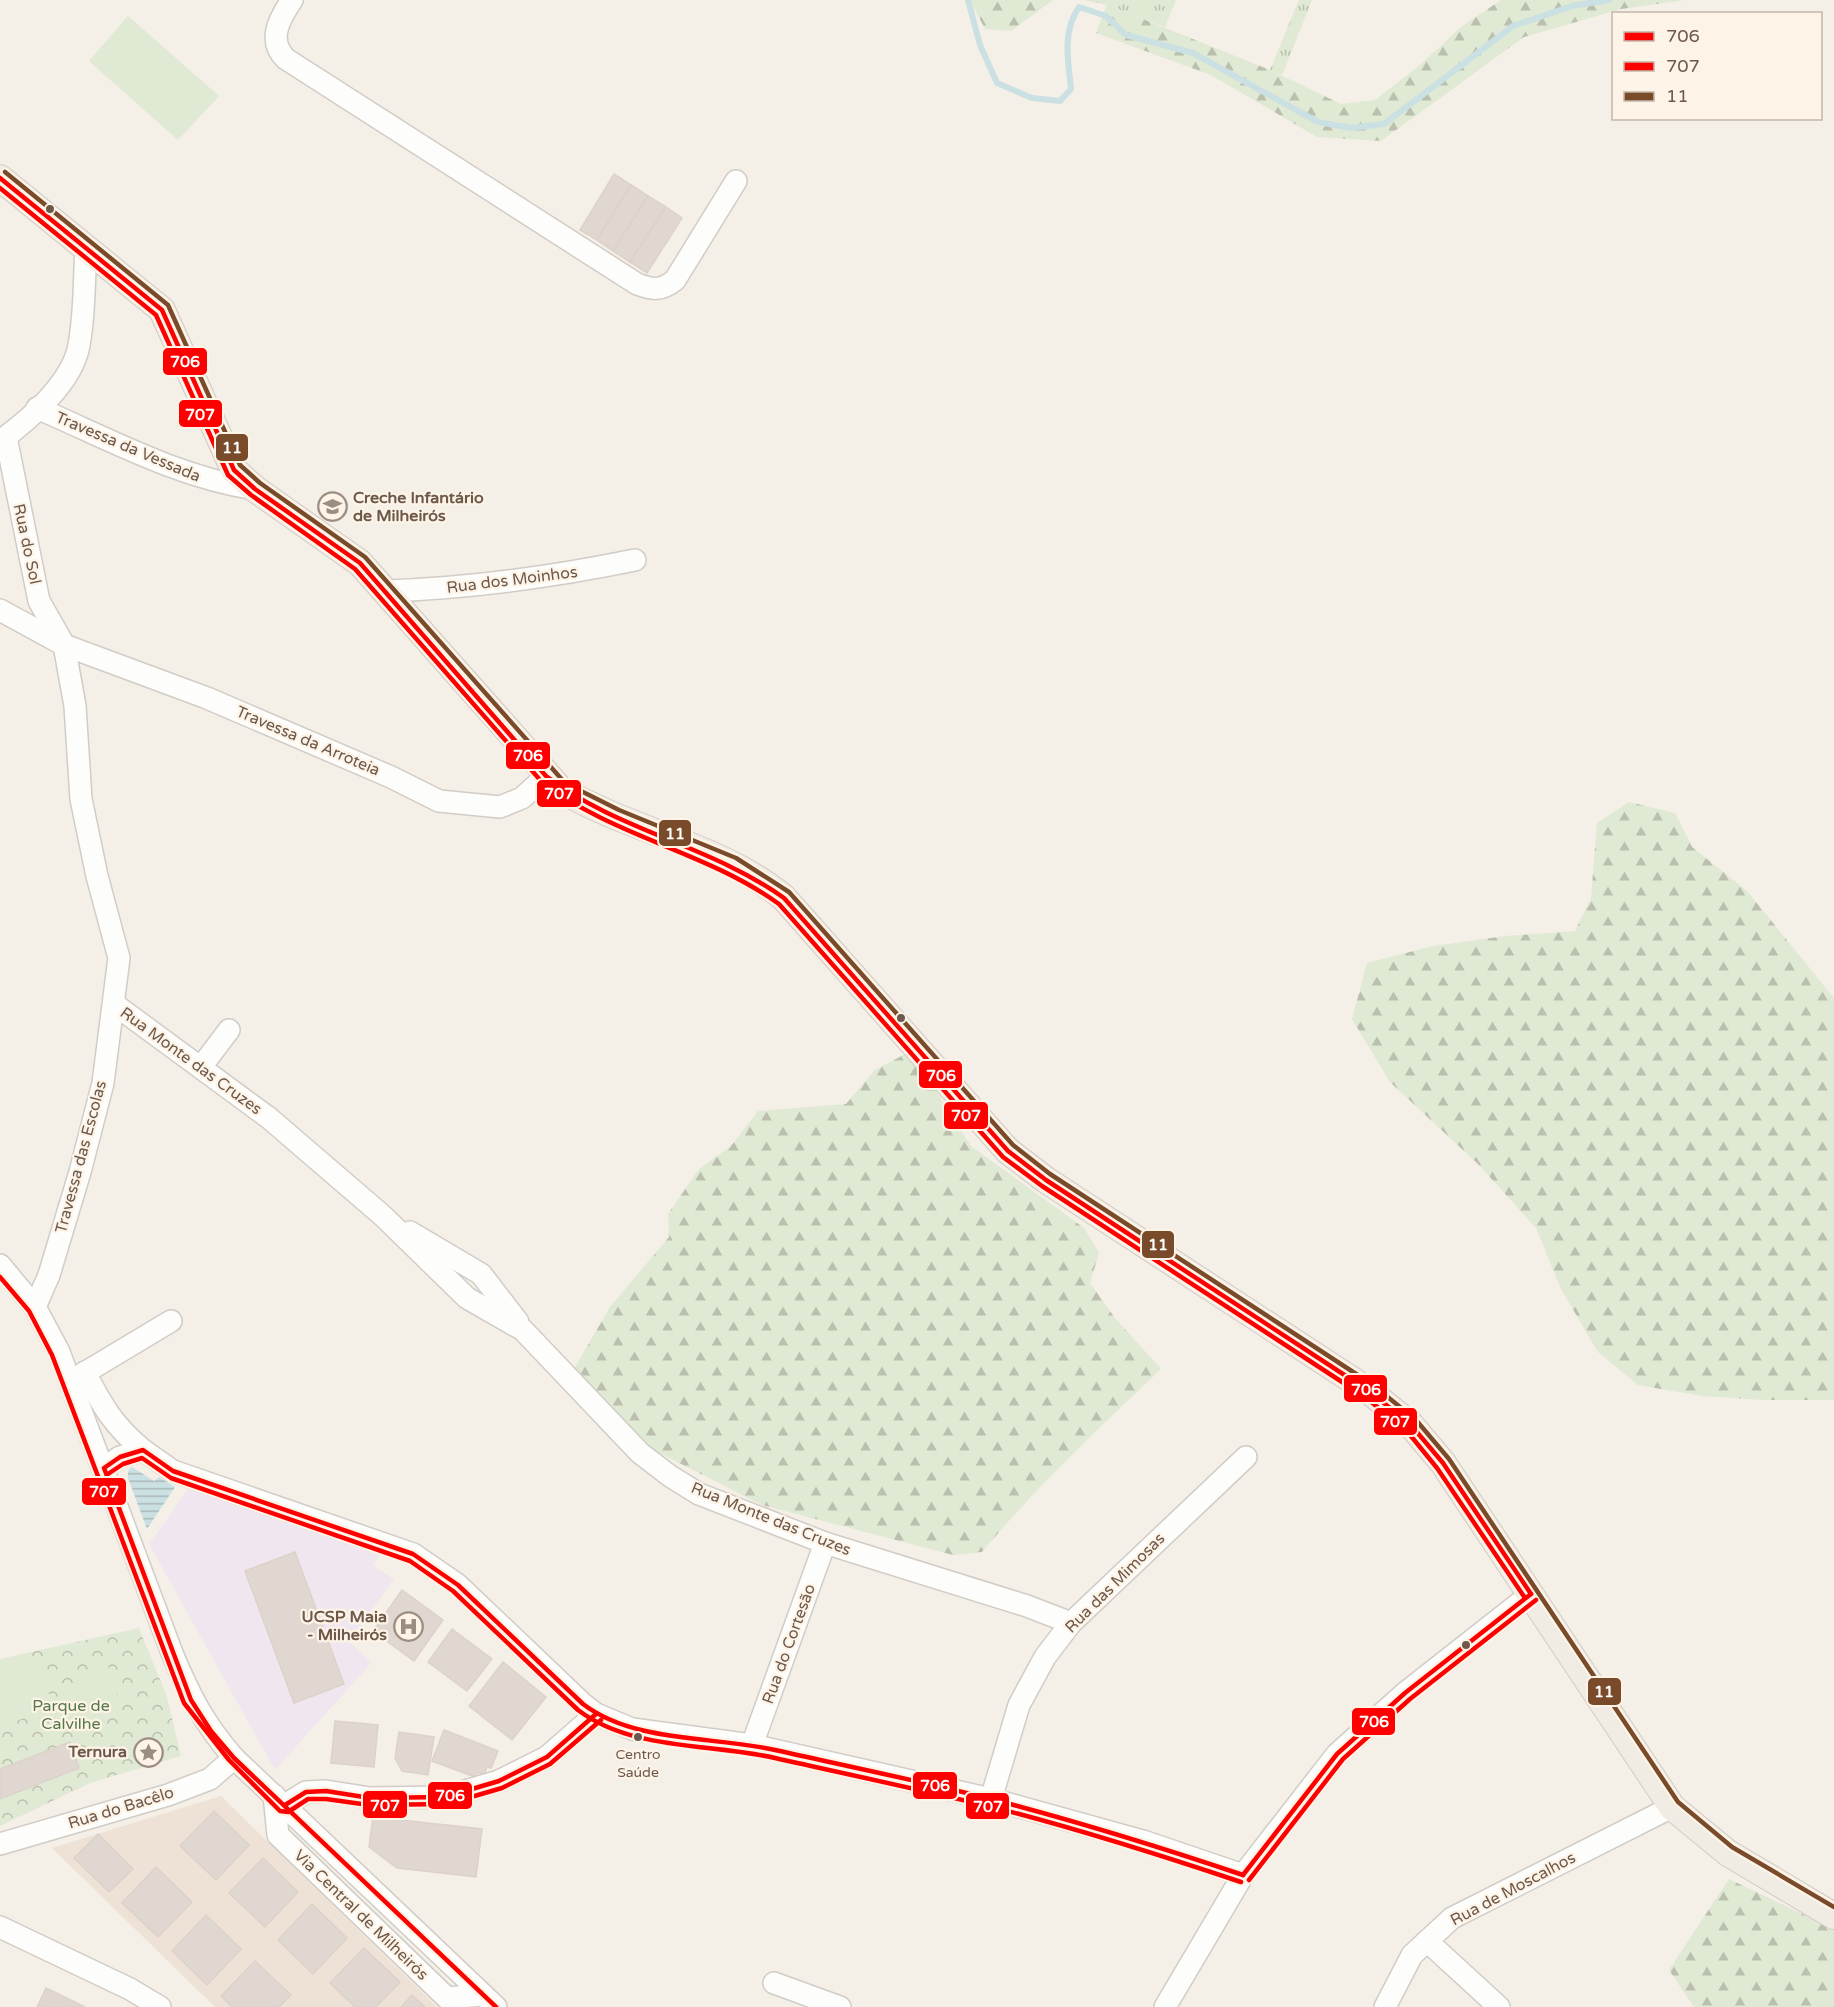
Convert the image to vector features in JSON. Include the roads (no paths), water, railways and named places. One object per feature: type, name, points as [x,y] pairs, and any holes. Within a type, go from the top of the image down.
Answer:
[{"type":"main road","points":[[0,178],[162,310],[228,460],[238,475],[360,563],[387,591],[546,776],[560,789],[604,813],[744,870],[767,884],[784,898],[1008,1151],[1046,1180],[1369,1391],[1411,1425],[1443,1463],[1672,1807],[1728,1853],[1834,1916]]},
{"type":"street","points":[[292,0],[281,17],[274,42],[278,51],[286,59],[637,284],[650,289],[664,288],[675,280],[736,181]]},
{"type":"street","points":[[3,439],[37,408],[69,373],[79,347],[86,247]]},
{"type":"street","name":"Travessa da Vessada","points":[[37,408],[173,468],[220,484],[255,489]]},
{"type":"street","name":"Rua do Sol","points":[[3,439],[39,601],[64,645]]},
{"type":"street","name":"Rua dos Moinhos","points":[[387,591],[465,588],[560,576],[635,560]]},
{"type":"street","points":[[0,610],[64,645]]},
{"type":"street","name":"Travessa da Arroteia","points":[[64,645],[207,698],[391,777],[439,801],[500,807],[522,798],[546,776]]},
{"type":"street","name":"Rua Monte das Cruzes","points":[[64,645],[75,706],[81,799],[97,876],[119,958],[114,1004],[268,1118],[383,1216],[467,1298],[524,1330],[640,1453],[670,1476],[699,1494],[825,1543],[1027,1606],[1071,1623]]},
{"type":"street","name":"Travessa das Escolas","points":[[35,1307],[49,1275],[80,1172],[103,1083],[114,1004]]},
{"type":"street","points":[[201,1068],[229,1030]]},
{"type":"street","points":[[0,1265],[35,1307],[60,1352],[78,1377],[114,1423],[142,1450],[173,1471],[412,1554],[458,1585],[596,1714],[632,1730],[752,1745],[992,1798],[1143,1841],[1243,1875]]},
{"type":"street","points":[[78,1377],[171,1321]]},
{"type":"street","name":"Via Central de Milheirós","points":[[78,1377],[104,1468],[191,1700],[211,1731],[234,1758],[490,2001]]},
{"type":"street","points":[[104,1468],[120,1457],[142,1450]]},
{"type":"street","name":"Rua das Mimosas","points":[[992,1798],[1019,1705],[1045,1658],[1071,1623],[1246,1457]]},
{"type":"street","name":"Rua do Cortesão","points":[[752,1745],[825,1543]]},
{"type":"street","points":[[1165,2007],[1243,1875],[1337,1754],[1405,1693],[1531,1594]]},
{"type":"street","points":[[279,1800],[306,1792],[326,1791],[370,1798],[445,1797],[499,1781],[547,1757],[596,1714]]},
{"type":"street","name":"Rua do Bacêlo","points":[[0,1844],[168,1795],[210,1779],[234,1758]]},
{"type":"street","name":"Via Central de Milheirós","points":[[279,1800],[278,1835],[447,1998],[490,2001]]},
{"type":"street","name":"Rua de Moscalhos","points":[[1385,2007],[1412,1955],[1452,1918],[1672,1807]]},
{"type":"street","points":[[0,1928],[130,1989],[160,2007]]},
{"type":"street","points":[[1427,1941],[1499,2007]]},
{"type":"street","points":[[774,1983],[840,2007]]},
{"type":"waterway","points":[[968,0],[980,45],[997,83],[1032,98],[1060,101],[1071,89],[1068,36],[1079,7],[1106,16],[1126,35],[1193,53],[1318,122],[1351,128],[1384,124],[1513,26],[1572,6],[1609,0]]},
{"type":"place","name":"Creche Infantário de Milheirós","points":[[332,507]]},
{"type":"place","name":"UCSP Maia - Milheirós","points":[[408,1626]]},
{"type":"place","name":"Centro Saúde","points":[[638,1737]]},
{"type":"place","name":"Ternura","points":[[148,1752]]},
{"type":"park label","name":"Parque de Calvilhe","points":[[71,1715]]}]
